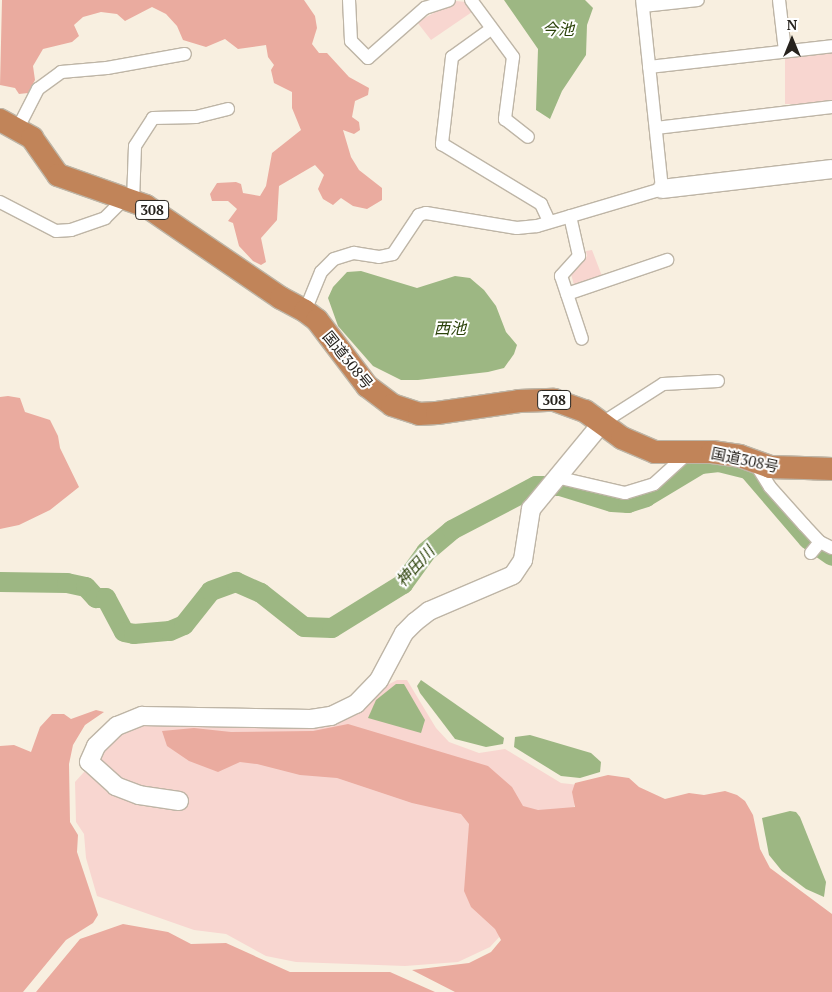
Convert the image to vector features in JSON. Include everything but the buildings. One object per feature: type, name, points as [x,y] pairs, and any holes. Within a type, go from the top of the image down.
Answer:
[{"type":"highway","name":"国道308号","points":[[9,124],[38,145],[58,175],[146,206],[273,293],[305,311],[317,320],[367,386],[392,405],[409,412],[437,413],[519,401],[554,400],[575,406],[641,448],[687,454],[728,453],[755,463],[784,469],[832,469]]},
{"type":"street","points":[[349,0],[351,41],[368,58],[425,8],[449,0]]},
{"type":"street","points":[[471,0],[513,57],[505,118],[528,137]]},
{"type":"street","points":[[662,189],[642,3],[698,0]]},
{"type":"street","points":[[779,0],[784,51]]},
{"type":"street","points":[[491,29],[452,57],[442,144],[541,204],[549,221]]},
{"type":"street","points":[[649,68],[832,46]]},
{"type":"street","points":[[9,124],[38,89],[61,72],[108,68],[185,54]]},
{"type":"street","points":[[656,128],[832,107]]},
{"type":"street","points":[[0,202],[56,231],[105,218],[129,200],[135,146],[153,118],[196,117],[228,109]]},
{"type":"street","points":[[305,311],[316,280],[334,259],[354,253],[379,257],[393,254],[419,216],[426,213],[517,228],[537,226],[662,189],[832,169]]},
{"type":"street","points":[[570,216],[579,256],[561,276],[582,339]]},
{"type":"street","points":[[567,294],[667,260]]},
{"type":"street","points":[[179,801],[138,795],[116,786],[89,762],[96,746],[117,726],[142,716],[311,719],[331,716],[356,704],[379,680],[404,633],[415,622],[429,611],[513,576],[523,560],[531,510],[602,423],[663,384],[718,380]]},
{"type":"street","points":[[556,477],[625,493],[654,484],[687,454]]},
{"type":"street","points":[[755,463],[770,487],[827,543],[811,553]]},
{"type":"shaded area","points":[[2,0],[304,0],[315,16],[317,28],[312,44],[319,53],[327,53],[349,77],[369,88],[368,95],[355,101],[352,117],[359,122],[360,130],[354,134],[343,130],[351,157],[359,170],[382,188],[382,200],[367,209],[353,206],[341,198],[333,205],[323,199],[318,189],[324,175],[315,165],[279,186],[277,220],[261,238],[266,262],[261,265],[253,261],[239,246],[233,223],[228,221],[237,209],[228,201],[212,201],[210,194],[217,183],[236,182],[241,184],[243,193],[260,196],[266,186],[272,153],[301,130],[292,108],[292,92],[274,83],[271,70],[274,65],[268,57],[266,45],[238,49],[225,39],[206,47],[183,40],[177,26],[166,14],[152,7],[125,21],[117,14],[101,12],[83,17],[74,25],[79,36],[72,42],[43,49],[33,66],[35,80],[28,93],[19,94],[15,88],[0,85]]},
{"type":"shaded area","points":[[456,1],[466,2],[472,12],[431,40],[417,22]]},
{"type":"shaded area","points":[[785,53],[832,53],[832,104],[785,104]]},
{"type":"shaded area","points":[[592,250],[602,276],[574,285],[571,274],[587,256],[586,251]]},
{"type":"shaded area","points":[[0,397],[20,398],[25,412],[50,420],[58,436],[60,448],[79,487],[50,510],[19,525],[0,529]]},
{"type":"shaded area","points":[[397,680],[407,680],[436,728],[449,742],[479,753],[505,749],[561,783],[579,785],[569,829],[502,934],[490,947],[458,962],[405,966],[296,962],[266,956],[226,934],[194,930],[97,896],[86,858],[84,834],[76,822],[75,782],[121,731],[139,723],[312,725]]},
{"type":"shaded area","points":[[96,710],[104,712],[85,725],[73,745],[69,764],[70,822],[78,835],[77,852],[98,915],[93,923],[66,940],[23,992],[0,992],[0,746],[14,745],[31,752],[40,727],[52,714],[64,714],[71,719]]},
{"type":"shaded area","points":[[348,724],[488,766],[512,787],[523,806],[538,810],[575,807],[572,792],[575,783],[608,775],[629,778],[639,787],[665,799],[689,793],[704,795],[725,791],[737,795],[745,801],[753,815],[760,849],[770,868],[832,914],[832,992],[455,992],[412,970],[469,963],[491,952],[501,940],[495,929],[471,907],[464,891],[469,824],[461,814],[412,803],[337,778],[300,775],[257,764],[240,762],[218,772],[189,761],[167,746],[162,731],[194,728],[231,732],[313,731]]},
{"type":"shaded area","points":[[123,924],[168,932],[191,944],[226,943],[290,972],[390,972],[435,992],[36,992],[80,939]]},
{"type":"water","name":"今池","points":[[504,0],[585,0],[593,8],[587,25],[586,55],[562,91],[550,119],[536,110],[538,49]]},
{"type":"water","name":"西池","points":[[361,271],[417,288],[455,276],[470,278],[484,290],[496,306],[506,332],[517,345],[514,354],[504,368],[488,372],[418,380],[401,380],[373,366],[338,326],[328,298],[333,287],[347,272]]},
{"type":"water","points":[[421,680],[504,738],[503,744],[486,747],[455,739],[420,693],[417,686]]},
{"type":"water","points":[[396,684],[404,684],[425,720],[421,733],[368,718],[376,700]]},
{"type":"water","points":[[530,735],[591,753],[601,762],[600,772],[580,778],[561,776],[514,747],[515,737]]},
{"type":"water","points":[[790,811],[796,812],[800,817],[826,882],[824,897],[806,889],[782,871],[769,855],[762,818]]},
{"type":"waterway","name":"神田川","points":[[0,582],[67,583],[86,587],[96,598],[106,598],[124,632],[134,634],[170,631],[184,625],[211,591],[236,582],[261,593],[304,627],[332,628],[403,584],[426,552],[452,530],[536,486],[560,486],[612,502],[628,503],[646,497],[701,464],[719,462],[748,469],[808,539],[832,556]]}]
